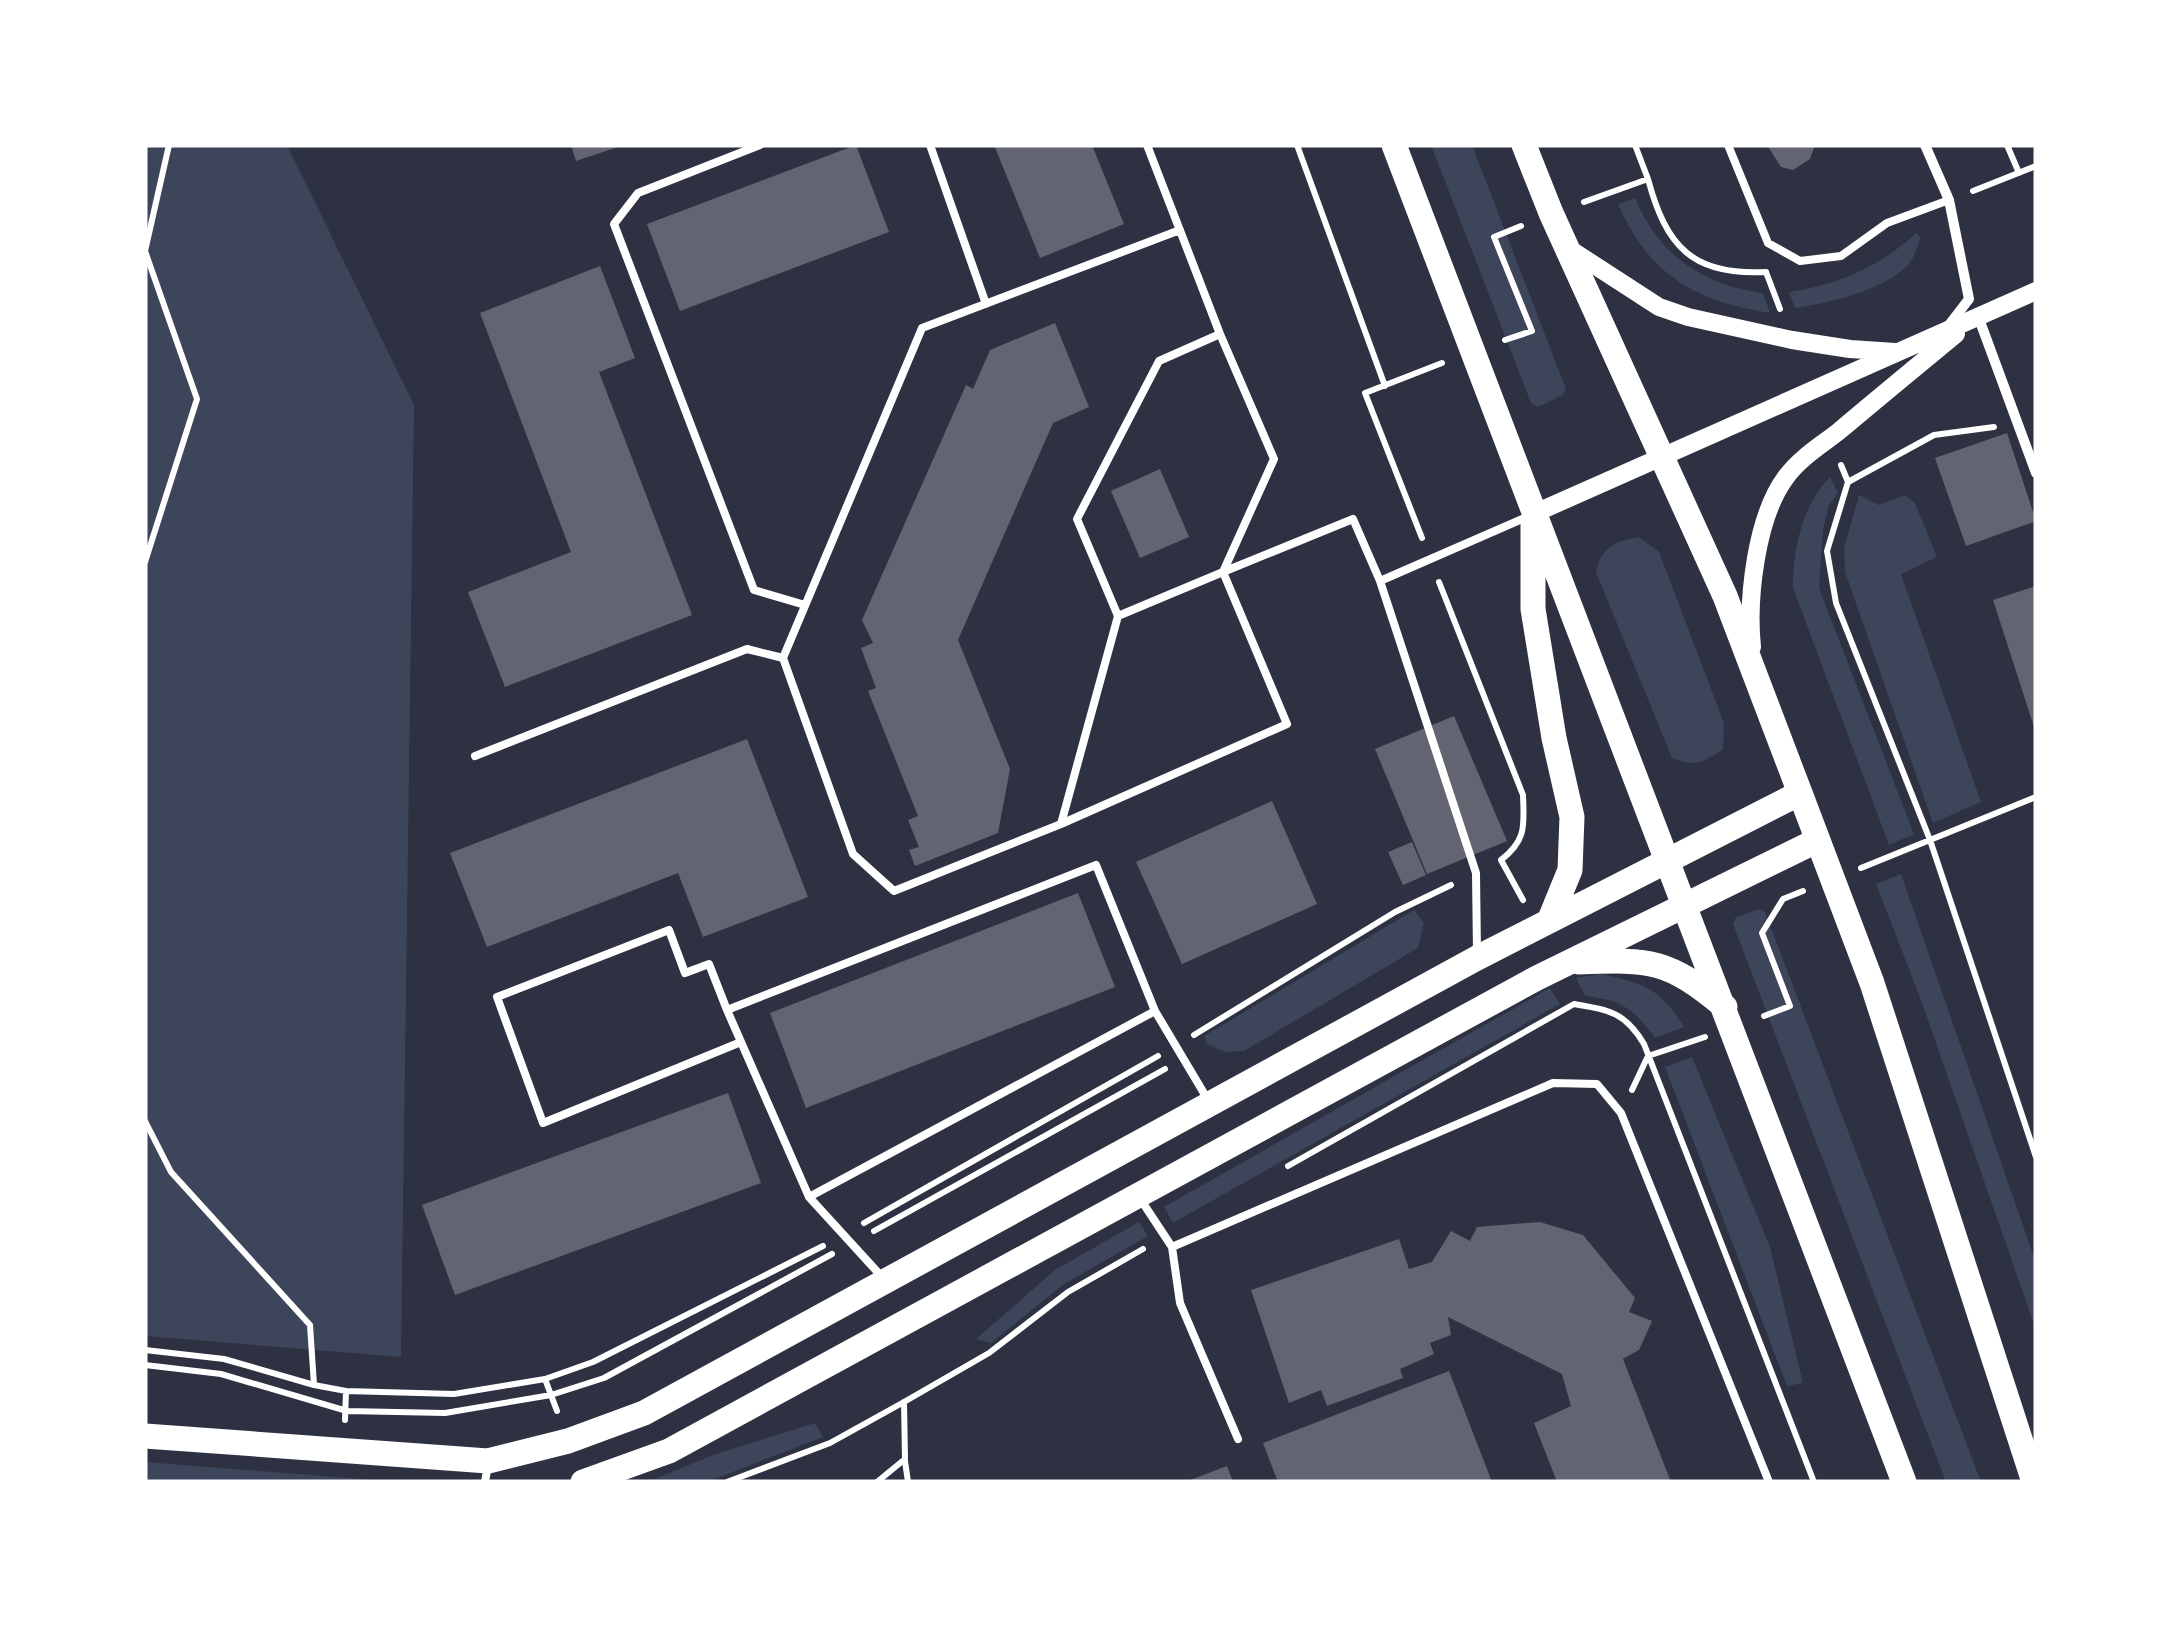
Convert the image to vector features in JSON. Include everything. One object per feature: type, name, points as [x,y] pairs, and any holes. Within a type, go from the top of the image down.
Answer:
[{"type":"main road","points":[[1394,145],[1688,904],[1904,1482]]},
{"type":"main road","points":[[1524,145],[1724,596],[1818,840],[1872,983],[2034,1482]]},
{"type":"main road","points":[[1534,514],[1533,609],[1554,738],[1572,817],[1570,870],[1543,923]]},
{"type":"main road","points":[[145,1436],[340,1451],[487,1471],[644,1413],[1477,958],[1800,793]]},
{"type":"main road","points":[[582,1482],[669,1450],[1563,966],[1818,840]]},
{"type":"main road","points":[[1563,966],[1631,960],[1660,966],[1687,976],[1731,1018]]},
{"type":"street","points":[[1926,145],[1949,200],[1969,299],[1943,333]]},
{"type":"street","points":[[1566,247],[1659,307],[1735,329],[1792,340],[1900,352]]},
{"type":"street","points":[[1534,514],[2036,291]]},
{"type":"street","points":[[1978,316],[2036,473]]},
{"type":"street","points":[[1756,678],[1749,617],[1765,522],[1784,478],[1816,447],[1978,316]]},
{"type":"lane","points":[[760,145],[638,194],[614,224],[754,590],[805,606]]},
{"type":"lane","points":[[930,145],[986,304]]},
{"type":"lane","points":[[1147,145],[1180,230],[1220,334],[1274,459],[1223,572],[1288,724],[1061,824],[894,891],[854,854],[782,658],[922,328],[1180,230]]},
{"type":"lane","points":[[1728,145],[1768,243],[1800,260],[1842,256],[1886,223],[1949,200]]},
{"type":"lane","points":[[1061,824],[1118,616],[1078,518],[1159,360],[1220,334]]},
{"type":"lane","points":[[1380,581],[1534,514]]},
{"type":"lane","points":[[1118,616],[1353,519],[1380,581],[1476,873],[1477,958]]},
{"type":"lane","points":[[475,756],[747,649],[782,658]]},
{"type":"lane","points":[[728,1010],[1096,865],[1154,1011],[1210,1105]]},
{"type":"lane","points":[[742,1042],[543,1123],[497,997],[669,930],[685,972],[709,964],[810,1196],[886,1281]]},
{"type":"lane","points":[[810,1196],[1154,1011]]},
{"type":"lane","points":[[1172,1248],[1553,1083],[1597,1084],[1620,1113],[1768,1482]]},
{"type":"lane","points":[[1138,1196],[1172,1248],[1180,1303],[1238,1439]]},
{"type":"path","points":[[145,562],[197,399],[145,251],[168,145]]},
{"type":"path","points":[[1297,145],[1385,386]]},
{"type":"path","points":[[1635,145],[1648,178]]},
{"type":"path","points":[[2007,145],[2019,173]]},
{"type":"path","points":[[1949,200],[2036,166]]},
{"type":"path","points":[[1766,272],[1792,340]]},
{"type":"path","points":[[145,1350],[224,1358],[346,1391],[454,1394],[545,1379],[594,1362],[842,1236],[1176,1046],[1395,912],[1502,860],[1518,847],[1524,827],[1522,795],[1366,393]]},
{"type":"path","points":[[1848,482],[1934,435],[2017,423]]},
{"type":"path","points":[[1830,438],[1848,482],[1827,551],[1836,603],[1930,840],[2036,1157]]},
{"type":"path","points":[[1620,1113],[1648,1056],[1731,1018],[1790,1006],[1762,934],[1783,899],[2036,797]]},
{"type":"path","points":[[1502,860],[1543,923]]},
{"type":"path","points":[[1563,966],[1574,1004]]},
{"type":"path","points":[[1272,1175],[1574,1004],[1611,1010],[1633,1026],[1648,1056],[1814,1482]]},
{"type":"path","points":[[145,1365],[220,1374],[347,1411],[445,1413],[551,1395],[604,1378],[1184,1059]]},
{"type":"path","points":[[145,1121],[171,1172],[310,1324],[314,1385]]},
{"type":"path","points":[[727,1482],[830,1443],[904,1402],[990,1353],[1068,1292],[1164,1236]]},
{"type":"path","points":[[340,1451],[346,1391]]},
{"type":"path","points":[[904,1402],[908,1482]]},
{"type":"path","points":[[877,1482],[904,1460]]},
{"type":"shaded area","points":[[145,145],[287,145],[414,405],[401,1357],[145,1336]]},
{"type":"shaded area","points":[[1431,145],[1472,145],[1566,389],[1563,395],[1538,407],[1531,403]]},
{"type":"shaded area","points":[[1635,198],[1656,235],[1685,264],[1720,283],[1763,293],[1770,313],[1719,301],[1678,281],[1660,267],[1630,229],[1618,204]]},
{"type":"shaded area","points":[[1916,233],[1921,237],[1913,257],[1896,275],[1854,294],[1795,308],[1789,292],[1857,273],[1888,256]]},
{"type":"shaded area","points":[[1830,477],[1838,493],[1829,505],[1823,530],[1819,588],[1914,834],[1889,845],[1793,588],[1801,528],[1812,501]]},
{"type":"shaded area","points":[[1859,495],[1879,505],[1905,495],[1915,503],[1937,557],[1901,574],[1981,802],[1933,823],[1845,572],[1844,548]]},
{"type":"shaded area","points":[[1639,537],[1659,552],[1724,723],[1723,749],[1699,762],[1672,758],[1596,572],[1610,547]]},
{"type":"shaded area","points":[[1901,874],[2036,1263],[2036,1330],[1921,1000],[1876,884]]},
{"type":"shaded area","points":[[1760,909],[1765,912],[1981,1482],[1946,1482],[1733,924],[1736,917]]},
{"type":"shaded area","points":[[1414,910],[1424,923],[1418,948],[1244,1051],[1225,1052],[1207,1044],[1204,1036]]},
{"type":"shaded area","points":[[1600,974],[1650,989],[1684,1027],[1655,1038],[1625,1007],[1585,996],[1576,978]]},
{"type":"shaded area","points":[[1550,988],[1560,1004],[1173,1223],[1164,1207]]},
{"type":"shaded area","points":[[1692,1057],[1770,1247],[1803,1383],[1787,1386],[1665,1067]]},
{"type":"shaded area","points":[[1139,1222],[1148,1236],[1064,1284],[991,1343],[976,1339],[1055,1270]]},
{"type":"shaded area","points":[[815,1423],[823,1437],[707,1482],[647,1482],[716,1454]]},
{"type":"shaded area","points":[[145,1462],[363,1479],[363,1482],[145,1482]]},
{"type":"building","points":[[571,145],[621,145],[621,146],[576,161]]},
{"type":"building","points":[[856,145],[889,232],[680,311],[647,224]]},
{"type":"building","points":[[994,145],[1092,145],[1124,224],[1040,258]]},
{"type":"building","points":[[1767,145],[1815,145],[1810,159],[1793,170],[1781,167]]},
{"type":"building","points":[[600,266],[635,358],[599,372],[692,615],[505,687],[468,592],[571,552],[480,313]]},
{"type":"building","points":[[1055,323],[1089,407],[1053,423],[958,640],[1010,769],[998,833],[915,866],[909,850],[919,847],[908,820],[918,816],[868,691],[876,688],[861,648],[873,643],[862,620],[966,385],[973,389],[990,350]]},
{"type":"building","points":[[2007,433],[2036,521],[1966,546],[1935,458]]},
{"type":"building","points":[[1160,469],[1189,537],[1140,558],[1111,491]]},
{"type":"building","points":[[2036,586],[2036,730],[2035,730],[1993,600]]},
{"type":"building","points":[[1454,716],[1507,841],[1427,874],[1375,749]]},
{"type":"building","points":[[747,739],[808,897],[703,937],[678,873],[487,947],[450,853]]},
{"type":"building","points":[[1272,801],[1317,904],[1182,964],[1136,862]]},
{"type":"building","points":[[1412,842],[1426,875],[1403,885],[1388,852]]},
{"type":"building","points":[[1078,893],[1115,987],[806,1108],[770,1013]]},
{"type":"building","points":[[728,1093],[761,1183],[455,1295],[422,1205]]},
{"type":"building","points":[[1540,1222],[1583,1235],[1635,1298],[1629,1312],[1652,1321],[1639,1350],[1623,1359],[1671,1482],[1557,1482],[1534,1423],[1571,1406],[1562,1374],[1448,1317],[1451,1335],[1430,1343],[1434,1354],[1400,1369],[1403,1378],[1327,1406],[1321,1390],[1289,1403],[1251,1290],[1399,1239],[1409,1269],[1432,1262],[1451,1231],[1470,1241],[1477,1227]]},
{"type":"building","points":[[1449,1371],[1492,1482],[1278,1482],[1263,1443]]},
{"type":"building","points":[[1227,1466],[1233,1482],[1185,1482]]}]
